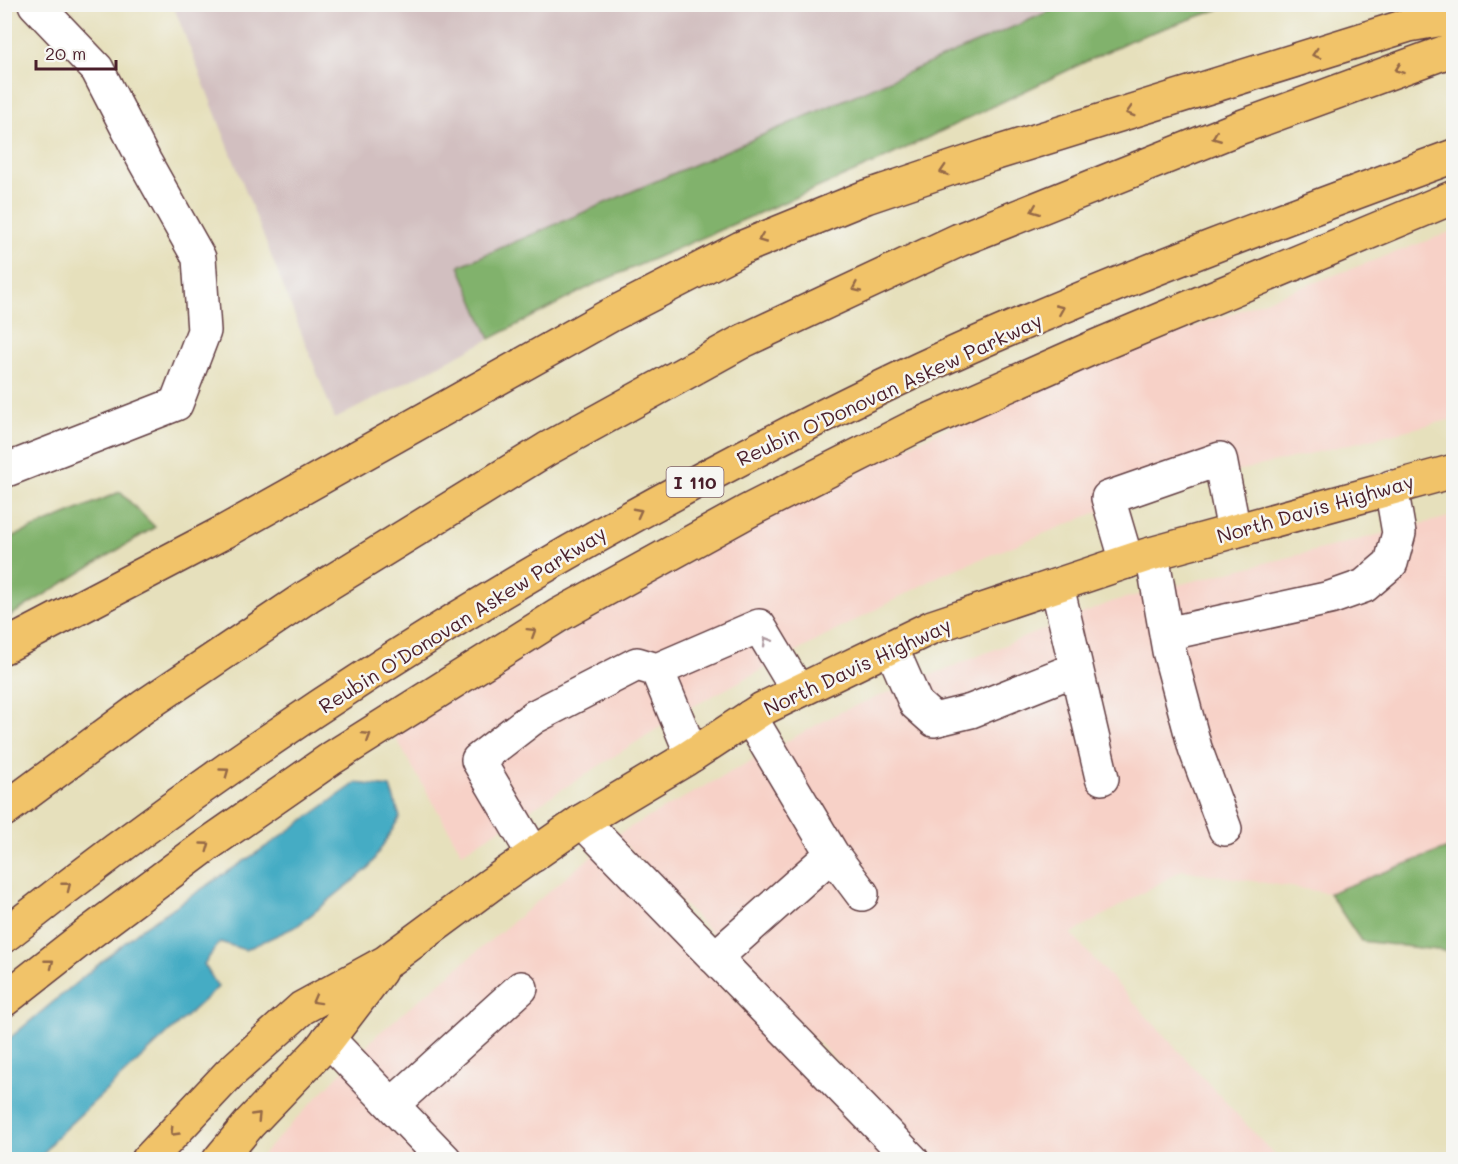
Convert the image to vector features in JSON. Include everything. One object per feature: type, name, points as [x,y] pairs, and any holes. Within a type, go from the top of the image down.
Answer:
[{"type":"main road","points":[[4,647],[224,532],[609,316],[741,248],[866,197],[990,155],[1409,25],[1454,17]]},
{"type":"main road","points":[[4,810],[143,707],[308,596],[547,449],[742,341],[959,240],[1241,127],[1454,48]]},
{"type":"main road","name":"Reubin O'Donovan Askew Parkway","points":[[4,936],[144,829],[340,691],[623,520],[837,408],[966,348],[1188,255],[1454,156]]},
{"type":"main road","points":[[4,1000],[207,845],[332,759],[559,615],[748,512],[915,427],[1097,346],[1454,197]]},
{"type":"main road","name":"North Davis Highway","points":[[148,1160],[229,1074],[302,1008],[386,962],[582,821],[750,717],[798,691],[932,627],[1139,558],[1454,471]]},
{"type":"main road","name":"North Davis Highway","points":[[219,1160],[328,1039],[386,962]]},
{"type":"street","points":[[4,471],[176,404],[204,331],[199,258],[145,162],[97,69],[35,4]]},
{"type":"street","points":[[1225,829],[1195,748],[1166,634],[1139,558],[1108,498],[1220,459],[1234,531]]},
{"type":"street","points":[[1166,634],[1330,598],[1364,586],[1391,563],[1394,553],[1399,533],[1391,487]]},
{"type":"street","points":[[1057,586],[1102,778]]},
{"type":"street","points":[[534,855],[478,760],[534,717],[637,664],[657,670],[759,626],[798,691]]},
{"type":"street","points":[[891,647],[916,704],[934,720],[972,711],[1076,669]]},
{"type":"street","points":[[657,670],[692,755]]},
{"type":"street","points":[[750,717],[832,854],[862,894]]},
{"type":"street","points":[[582,821],[912,1160]]},
{"type":"street","points":[[716,958],[832,854]]},
{"type":"street","points":[[393,1104],[521,988]]},
{"type":"street","points":[[328,1039],[445,1160]]},
{"type":"shaded area","points":[[173,5],[1064,5],[460,266],[490,339],[335,419]]},
{"type":"shaded area","points":[[1453,231],[1453,419],[1143,494],[943,574],[690,708],[462,853],[394,735],[513,660],[591,619],[759,521],[918,441],[1068,374]]},
{"type":"shaded area","points":[[1453,516],[1453,846],[1329,893],[1182,870],[1071,934],[1278,1159],[932,1159],[616,835],[840,712],[1114,601]]},
{"type":"shaded area","points":[[594,854],[891,1160],[257,1160],[378,1034]]},
{"type":"green space","points":[[1064,5],[1231,5],[1131,40],[877,162],[593,285],[490,339],[459,266]]},
{"type":"green space","points":[[120,492],[155,527],[5,619],[5,540]]},
{"type":"green space","points":[[1453,846],[1453,952],[1361,941],[1329,893]]},
{"type":"water","points":[[356,783],[390,787],[400,817],[369,868],[297,926],[245,950],[220,942],[204,964],[218,987],[54,1139],[40,1159],[5,1159],[5,1042],[141,929],[270,844]]}]
